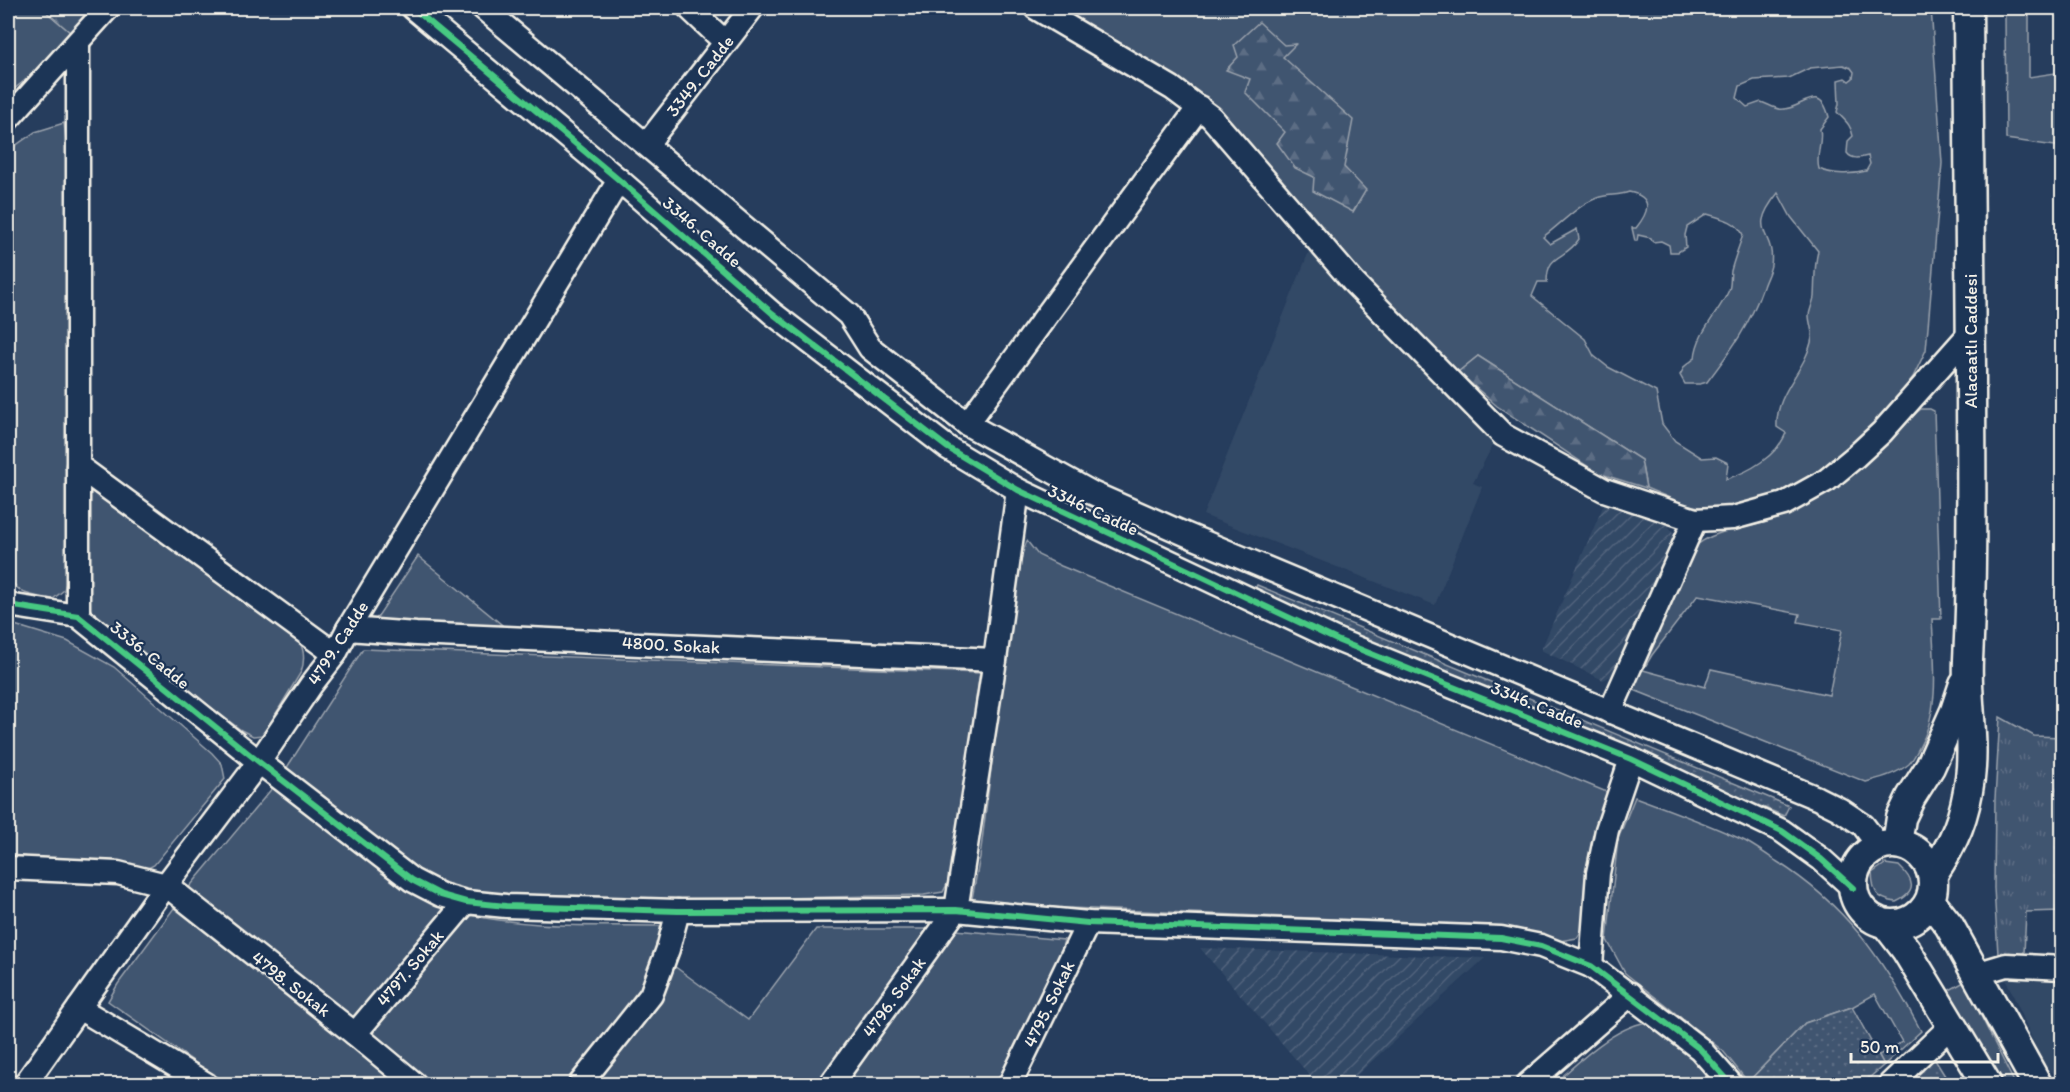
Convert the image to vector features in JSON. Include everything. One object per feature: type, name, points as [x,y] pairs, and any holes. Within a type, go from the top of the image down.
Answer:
[{"type":"main road","name":"Alacaatlı Caddesi","points":[[1931,887],[1952,846],[1964,813],[1973,736],[1967,674],[1972,587],[1968,8]]},
{"type":"main road","name":"Alacaatlı Caddesi","points":[[1888,845],[1941,742],[1967,674]]},
{"type":"main road","points":[[1931,887],[1923,912],[1912,920],[1899,924],[1886,924],[1865,913],[1858,903],[1853,888],[1856,869],[1861,859],[1888,845],[1913,849],[1922,856],[1931,887],[1948,925],[2037,1084]]},
{"type":"main road","points":[[1886,924],[1906,950],[1988,1084]]},
{"type":"street","points":[[8,119],[108,8]]},
{"type":"street","name":"3346. Cadde","points":[[412,8],[619,180],[772,313],[948,448],[1018,490],[1337,640],[1632,759],[1782,831],[1821,859],[1853,888]]},
{"type":"street","name":"3346. Cadde","points":[[483,8],[849,315],[870,348],[967,424],[1103,498],[1817,798],[1839,809],[1888,845]]},
{"type":"street","points":[[689,8],[725,42]]},
{"type":"street","name":"3349. Cadde","points":[[647,144],[752,8]]},
{"type":"street","points":[[1036,8],[1172,88],[1211,117],[1354,283],[1503,435],[1604,490],[1695,520],[1734,518],[1784,504],[1827,480],[1882,432],[1971,333]]},
{"type":"street","points":[[78,43],[78,616]]},
{"type":"street","points":[[967,424],[1199,107]]},
{"type":"street","name":"4799. Cadde","points":[[25,1084],[166,885],[259,762],[335,654],[619,180]]},
{"type":"street","points":[[78,466],[335,654]]},
{"type":"street","points":[[956,910],[995,660],[1018,490]]},
{"type":"street","points":[[1610,712],[1695,520]]},
{"type":"street","name":"3336. Cadde","points":[[8,605],[78,616],[259,762],[412,880],[441,895],[466,902],[506,906],[678,911],[956,910],[1088,923],[1501,938],[1541,946],[1591,966],[1631,994],[1700,1049],[1731,1084]]},
{"type":"street","name":"4800. Sokak","points":[[348,629],[995,660]]},
{"type":"street","points":[[1591,966],[1600,863],[1607,830],[1632,759]]},
{"type":"street","points":[[8,868],[118,873],[166,885]]},
{"type":"street","name":"4798. Sokak","points":[[166,885],[415,1084]]},
{"type":"street","name":"4797. Sokak","points":[[355,1034],[466,902]]},
{"type":"street","name":"4796. Sokak","points":[[831,1084],[956,910]]},
{"type":"street","points":[[580,1084],[651,995],[668,949],[678,911]]},
{"type":"street","name":"4795. Sokak","points":[[1010,1084],[1088,923]]},
{"type":"street","points":[[1976,974],[2006,965],[2062,968]]},
{"type":"street","points":[[1528,1084],[1631,994]]},
{"type":"street","points":[[79,1008],[206,1084]]},
{"type":"street","points":[[1890,1084],[1952,1025]]},
{"type":"shaded area","points":[[1310,249],[1495,441],[1473,483],[1482,487],[1435,605],[1203,515]]},
{"type":"shaded area","points":[[1605,502],[1663,517],[1674,535],[1623,670],[1603,680],[1541,650]]},
{"type":"shaded area","points":[[1200,948],[1485,958],[1347,1084],[1317,1084]]},
{"type":"shaded area","points":[[2005,977],[2062,979],[2062,1082],[2043,1063]]},
{"type":"green space","points":[[15,8],[42,8],[70,32],[35,72],[8,94],[8,15]]},
{"type":"green space","points":[[42,8],[92,8],[70,32]]},
{"type":"green space","points":[[1052,8],[1931,8],[1942,163],[1926,350],[1913,377],[1883,416],[1832,462],[1809,478],[1774,498],[1720,511],[1684,504],[1646,488],[1641,460],[1478,356],[1458,372],[1354,274],[1206,105]],"holes":[[[1843,65],[1854,72],[1853,78],[1849,81],[1845,78],[1838,80],[1837,112],[1847,122],[1853,136],[1848,141],[1847,153],[1854,158],[1868,156],[1870,164],[1866,171],[1842,174],[1819,169],[1820,129],[1829,117],[1820,100],[1808,100],[1787,109],[1779,109],[1761,102],[1747,107],[1737,98],[1740,86],[1754,80],[1789,78],[1810,68]],[[1629,192],[1642,197],[1647,206],[1636,228],[1632,228],[1635,241],[1638,235],[1651,238],[1653,242],[1661,241],[1669,245],[1670,252],[1678,252],[1686,247],[1687,227],[1707,214],[1733,223],[1743,235],[1731,271],[1729,290],[1704,331],[1695,358],[1685,366],[1680,375],[1685,384],[1707,382],[1732,348],[1758,301],[1771,265],[1770,245],[1763,225],[1764,217],[1768,206],[1778,193],[1791,217],[1818,251],[1814,297],[1809,315],[1812,338],[1809,350],[1786,392],[1778,414],[1777,427],[1786,433],[1769,456],[1735,476],[1726,479],[1728,463],[1716,457],[1702,458],[1675,441],[1662,424],[1656,392],[1608,367],[1594,356],[1585,339],[1532,296],[1538,282],[1547,282],[1553,261],[1574,246],[1579,239],[1577,229],[1550,244],[1543,237],[1589,201]]]},
{"type":"green space","points":[[2007,8],[2029,8],[2029,77],[2062,72],[2062,147],[2006,139],[2005,11]]},
{"type":"green space","points":[[1259,22],[1284,45],[1296,44],[1283,57],[1353,120],[1344,167],[1366,190],[1353,212],[1313,191],[1314,177],[1295,168],[1277,143],[1285,132],[1245,92],[1250,79],[1226,70],[1238,57],[1234,45]]},
{"type":"green space","points":[[64,123],[66,141],[68,575],[64,590],[53,599],[25,593],[16,586],[8,573],[8,151],[35,132]]},
{"type":"green space","points":[[1478,356],[1641,460],[1646,488],[1598,473],[1497,406],[1458,372]]},
{"type":"green space","points":[[1921,409],[1934,411],[1941,619],[1932,619],[1935,669],[1931,718],[1926,733],[1909,764],[1894,773],[1866,782],[1629,688],[1693,548],[1720,533],[1770,521],[1816,499],[1865,463]],"holes":[[[1698,595],[1800,614],[1798,622],[1842,630],[1829,695],[1711,669],[1705,687],[1643,670]]]},
{"type":"green space","points":[[87,486],[294,630],[303,650],[304,660],[301,672],[263,735],[253,736],[241,730],[92,617],[86,607]]},
{"type":"green space","points":[[1027,541],[1038,555],[1061,566],[1609,793],[1589,858],[1583,924],[1577,938],[1560,941],[1532,932],[1480,925],[971,904],[980,857],[1016,570]]},
{"type":"green space","points":[[418,556],[507,629],[374,622]]},
{"type":"green space","points":[[1257,585],[1789,806],[1784,816],[1256,595],[1254,591]]},
{"type":"green space","points":[[8,623],[67,641],[114,667],[222,764],[225,779],[154,865],[144,870],[8,859]]},
{"type":"green space","points":[[363,649],[980,673],[952,874],[943,892],[924,895],[528,900],[464,890],[426,875],[311,797],[286,769]]},
{"type":"green space","points":[[2000,717],[2034,736],[2062,737],[2062,911],[2026,912],[2024,953],[1998,954],[1994,888],[1995,799]]},
{"type":"green space","points":[[274,786],[454,909],[354,1025],[186,891]]},
{"type":"green space","points":[[1635,797],[1745,841],[1801,878],[1823,896],[1843,915],[1877,957],[1921,1031],[1884,1065],[1879,1055],[1902,1042],[1875,994],[1852,1007],[1805,1023],[1748,1082],[1723,1051],[1625,973],[1607,940],[1618,839]]},
{"type":"green space","points":[[1885,864],[1899,866],[1910,881],[1911,890],[1896,902],[1880,897],[1873,885],[1872,873]]},
{"type":"green space","points":[[174,908],[401,1084],[229,1084],[108,1001]]},
{"type":"green space","points":[[461,913],[537,924],[666,926],[646,987],[574,1084],[426,1084],[369,1034]]},
{"type":"green space","points":[[816,929],[931,929],[817,1084],[593,1084],[674,966],[748,1020]]},
{"type":"green space","points":[[955,930],[1064,940],[1061,959],[998,1084],[841,1084]]},
{"type":"green space","points":[[1964,982],[2015,1084],[2003,1084],[1946,992]]},
{"type":"green space","points":[[1852,1007],[1884,1065],[1862,1084],[1750,1084],[1748,1082],[1805,1023]]},
{"type":"green space","points":[[1647,1022],[1694,1060],[1714,1084],[1554,1084],[1609,1038],[1634,1025]]},
{"type":"green space","points":[[1932,1055],[1950,1084],[1899,1084]]},
{"type":"cycle path","points":[[413,8],[619,180],[772,313],[948,448],[1018,490],[1337,640],[1631,759],[1782,831],[1821,859],[1853,888]]},
{"type":"cycle path","points":[[8,605],[78,616],[259,762],[412,880],[441,895],[466,902],[506,906],[678,911],[956,910],[1088,923],[1501,938],[1541,946],[1591,966],[1700,1049],[1731,1084]]}]
